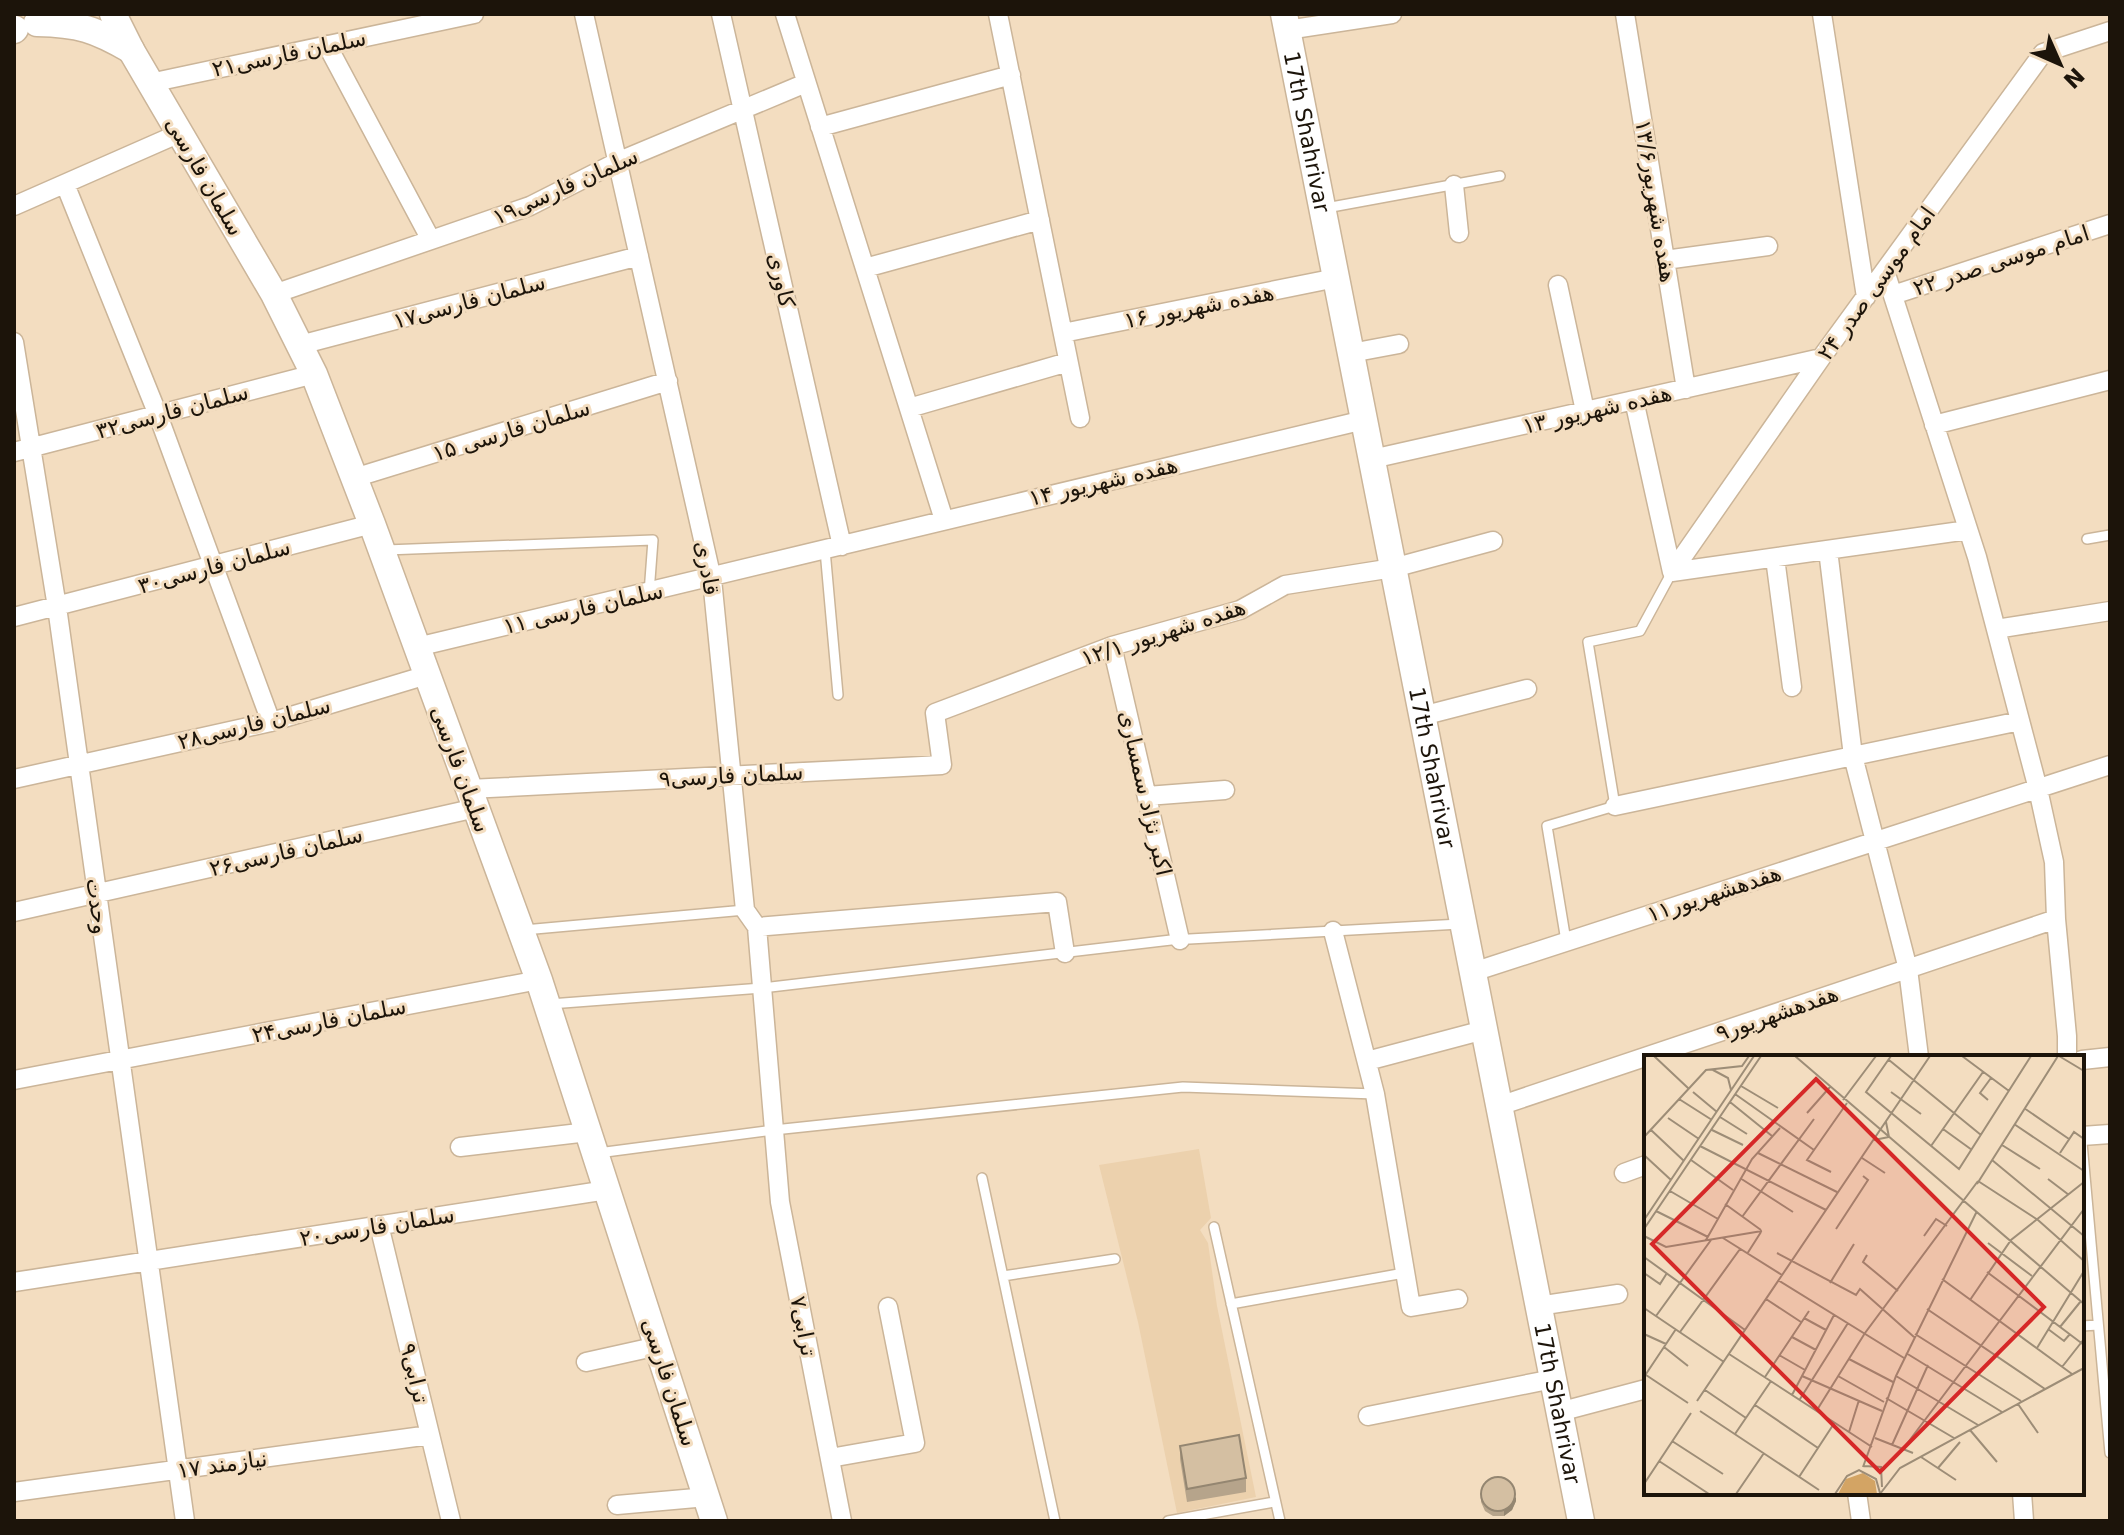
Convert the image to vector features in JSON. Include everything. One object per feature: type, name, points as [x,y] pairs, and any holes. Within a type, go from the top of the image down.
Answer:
[{"type":"street","name":"سلمان فارسی","points":[[113,14],[274,294],[314,374],[382,550],[542,992],[710,1509]]},
{"type":"street","name":"سلمان فارسی۲۱","points":[[150,83],[438,18],[474,14]]},
{"type":"street","name":"قادری","points":[[584,14],[712,579],[745,910],[757,927]]},
{"type":"street","name":"کاوری","points":[[721,14],[833,548]]},
{"type":"street","points":[[785,14],[944,520]]},
{"type":"street","points":[[998,14],[1080,418]]},
{"type":"street","points":[[1286,22],[1392,14]]},
{"type":"street","name":"هفده شهریور۱۳/۶","points":[[1625,14],[1686,389]]},
{"type":"street","points":[[1822,14],[1866,297]]},
{"type":"street","name":"17th Shahrivar","points":[[1286,22],[1553,1379],[1576,1515]]},
{"type":"street","points":[[26,25],[74,24],[104,34],[131,50]]},
{"type":"street","name":"امام موسی صدر ۲۴","points":[[1672,572],[1821,358],[2043,53],[2110,31]]},
{"type":"street","points":[[327,45],[431,240]]},
{"type":"street","points":[[820,127],[1011,75]]},
{"type":"street","name":"سلمان فارسی۱۹","points":[[274,294],[530,206],[617,162],[806,83]]},
{"type":"street","points":[[14,206],[180,133]]},
{"type":"street","points":[[65,184],[158,415],[271,722]]},
{"type":"street","points":[[1454,185],[1459,233]]},
{"type":"street","points":[[865,268],[1040,220]]},
{"type":"street","name":"امام موسی صدر ۲۲","points":[[1893,295],[2110,224]]},
{"type":"street","points":[[1665,260],[1768,246]]},
{"type":"street","name":"سلمان فارسی۱۷","points":[[300,345],[639,256]]},
{"type":"street","points":[[1885,271],[1968,530],[2038,789],[2054,862],[2067,1055]]},
{"type":"street","name":"هفده شهریور ۱۶","points":[[1063,333],[1336,278]]},
{"type":"street","points":[[1558,285],[1585,411]]},
{"type":"street","name":"وحدت","points":[[14,342],[22,450],[57,607],[185,1521]]},
{"type":"street","points":[[1351,353],[1399,344]]},
{"type":"street","name":"هفده شهریور ۱۳","points":[[1372,459],[1821,358]]},
{"type":"street","points":[[909,408],[1068,362]]},
{"type":"street","name":"سلمان فارسی۳۲","points":[[22,450],[314,374]]},
{"type":"street","points":[[1934,425],[2110,380]]},
{"type":"street","name":"سلمان فارسی ۱۵","points":[[354,478],[668,381]]},
{"type":"street","points":[[1634,400],[1672,572],[1968,530]]},
{"type":"street","name":"هفده شهریور ۱۴","points":[[833,548],[1364,420]]},
{"type":"street","name":"سلمان فارسی۳۰","points":[[14,617],[372,524]]},
{"type":"street","name":"هفده شهریور ۱۲/۱","points":[[935,713],[1112,646],[1240,610],[1285,585],[1393,568],[1493,541]]},
{"type":"street","name":"سلمان فارسی ۱۱","points":[[417,647],[833,548]]},
{"type":"street","points":[[1828,550],[1853,756],[1908,969],[1919,1055]]},
{"type":"street","points":[[1775,558],[1792,687]]},
{"type":"street","points":[[1996,629],[2110,611]]},
{"type":"street","name":"اکبر نژاد سمساری","points":[[1112,646],[1180,940]]},
{"type":"street","name":"سلمان فارسی۲۸","points":[[14,779],[271,722],[427,675]]},
{"type":"street","points":[[1422,716],[1527,689]]},
{"type":"street","name":"سلمان فارسی۹","points":[[472,798],[731,775],[942,765],[935,713]]},
{"type":"street","points":[[1615,806],[2020,721]]},
{"type":"street","name":"هفدهشهریور۱۱","points":[[1473,972],[2110,765]]},
{"type":"street","points":[[1147,796],[1225,790]]},
{"type":"street","name":"سلمان فارسی۲۶","points":[[14,912],[472,798]]},
{"type":"street","points":[[774,1130],[757,927],[1057,902],[1065,953]]},
{"type":"street","name":"هفدهشهریور۹","points":[[1681,1051],[2056,919]]},
{"type":"street","points":[[1333,931],[1375,1094],[1411,1307],[1458,1299]]},
{"type":"street","name":"سلمان فارسی۲۴","points":[[14,1080],[542,992]]},
{"type":"street","points":[[1367,1061],[1484,1030]]},
{"type":"street","points":[[2084,1060],[2110,1057]]},
{"type":"street","name":"هفدهشهریور۹","points":[[1499,1106],[1644,1062]]},
{"type":"street","name":"ترابی۷","points":[[774,1130],[780,1202],[842,1521]]},
{"type":"street","points":[[2084,1136],[2110,1134]]},
{"type":"street","points":[[460,1147],[591,1143]]},
{"type":"street","points":[[1624,1173],[1644,1166]]},
{"type":"street","name":"سلمان فارسی۲۰","points":[[14,1282],[607,1190]]},
{"type":"street","name":"ترابی۹","points":[[379,1225],[451,1521]]},
{"type":"street","points":[[1538,1306],[1618,1294]]},
{"type":"street","points":[[830,1458],[915,1443],[888,1307]]},
{"type":"street","points":[[586,1362],[658,1346]]},
{"type":"street","points":[[1368,1416],[1553,1379]]},
{"type":"street","points":[[1559,1412],[1644,1390]]},
{"type":"street","name":"نیازمند ۱۷","points":[[14,1492],[430,1435]]},
{"type":"street","points":[[1857,1495],[1861,1521]]},
{"type":"street","points":[[2022,1495],[2024,1521]]},
{"type":"street","points":[[617,1505],[710,1509]]},
{"type":"lane","points":[[1323,209],[1500,176]]},
{"type":"lane","points":[[2087,539],[2110,535]]},
{"type":"lane","points":[[382,550],[653,540],[649,593]]},
{"type":"lane","points":[[833,548],[838,695]]},
{"type":"lane","points":[[1566,941],[1547,826],[1615,806],[1588,642],[1640,631],[1672,572]]},
{"type":"lane","points":[[520,931],[745,910]]},
{"type":"lane","points":[[542,992],[762,988],[1180,940],[1463,924]]},
{"type":"lane","points":[[591,1143],[774,1130],[1183,1087],[1375,1094]]},
{"type":"lane","points":[[2084,1166],[2110,1453]]},
{"type":"lane","points":[[982,1178],[1055,1521]]},
{"type":"lane","points":[[1214,1227],[1280,1521]]},
{"type":"lane","points":[[1003,1276],[1115,1259]]},
{"type":"lane","points":[[1231,1304],[1404,1273]]},
{"type":"lane","points":[[2084,1326],[2098,1325]]},
{"type":"lane","points":[[1168,1521],[1274,1502]]},
{"type":"shaded area","points":[[1199,1149],[1211,1218],[1200,1230],[1208,1243],[1217,1306],[1256,1497],[1177,1513],[1138,1322],[1099,1165]]},
{"type":"building","points":[[1239,1435],[1246,1478],[1187,1489],[1180,1446]]},
{"type":"building","points":[[1498,1477],[1510,1482],[1515,1494],[1510,1506],[1498,1511],[1486,1506],[1481,1494],[1486,1482]]}]
